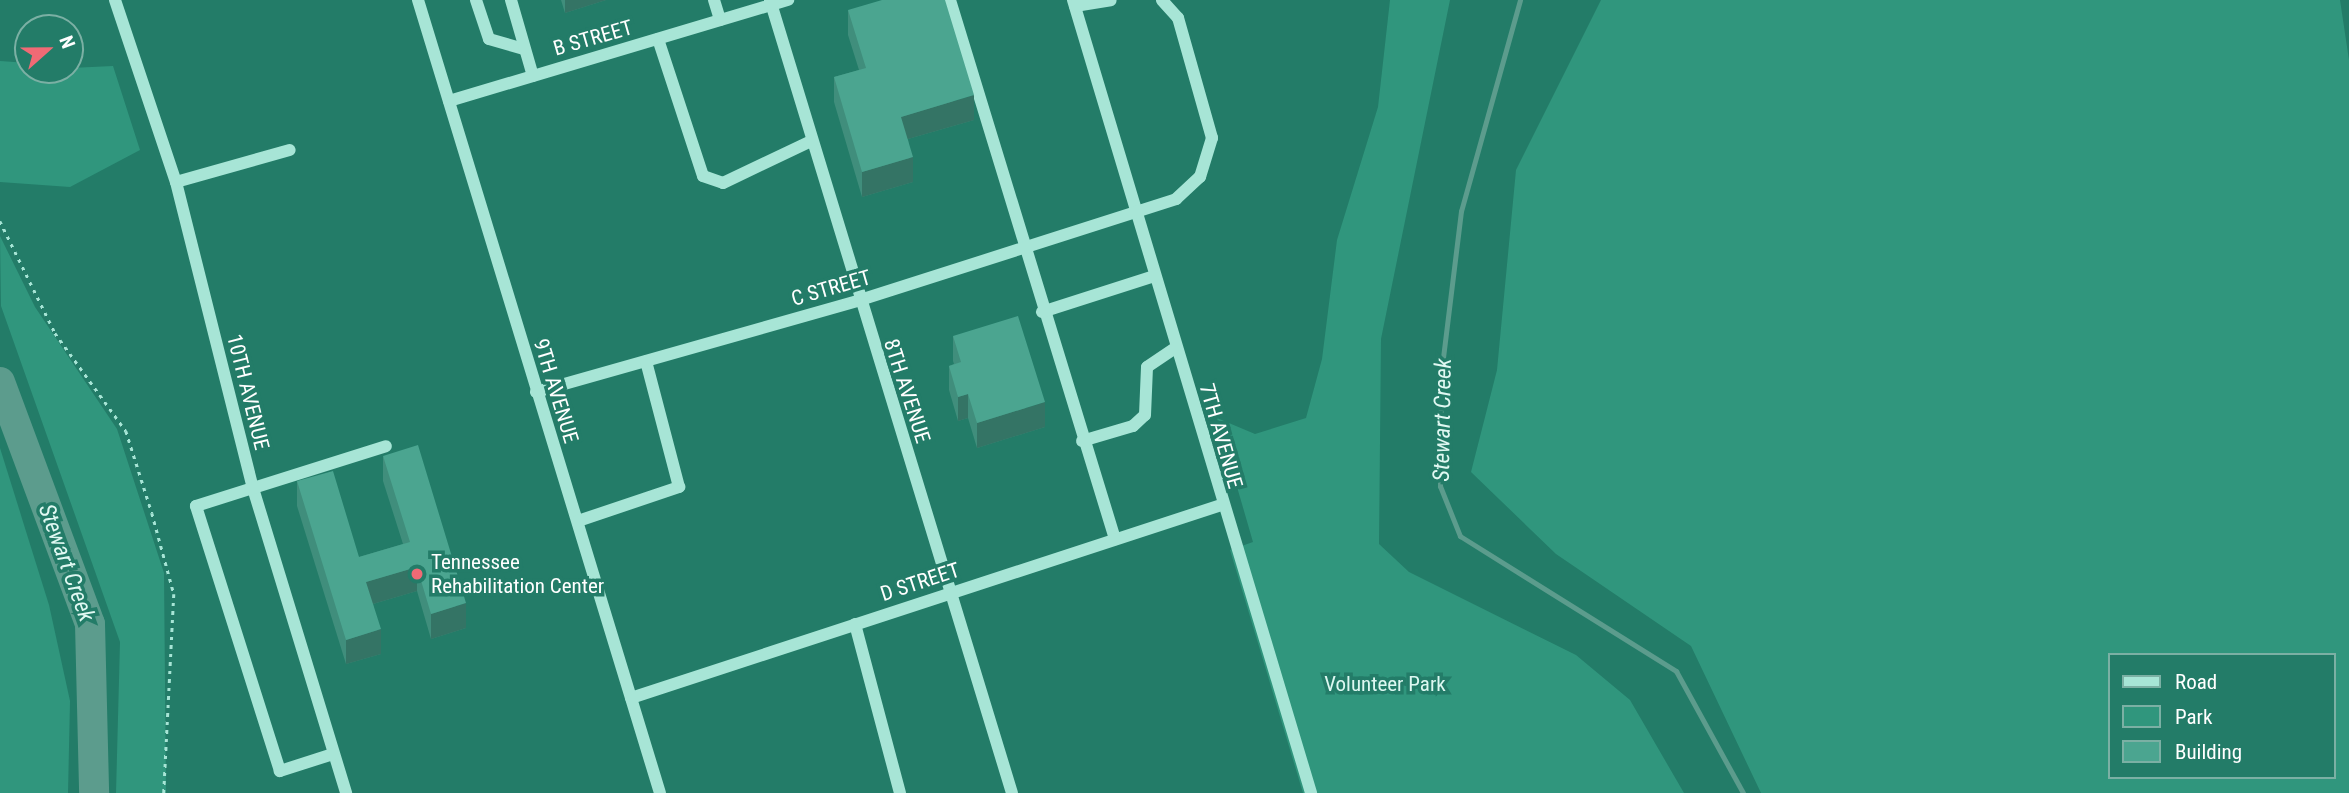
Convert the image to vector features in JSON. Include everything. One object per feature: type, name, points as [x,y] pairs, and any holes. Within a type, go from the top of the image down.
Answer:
[{"type":"street","name":"10TH AVENUE","points":[[116,0],[176,182],[251,485],[346,793]]},
{"type":"street","name":"9TH AVENUE","points":[[418,0],[660,793]]},
{"type":"street","points":[[477,0],[489,39],[525,49]]},
{"type":"street","points":[[511,0],[533,76]]},
{"type":"street","points":[[714,0],[720,20]]},
{"type":"street","name":"B STREET","points":[[449,100],[658,39],[771,2],[788,0]]},
{"type":"street","points":[[950,0],[1042,312],[1115,540]]},
{"type":"street","points":[[1074,3],[1111,0]]},
{"type":"street","name":"C STREET","points":[[536,392],[857,301],[1136,214],[1189,190],[1212,138],[1178,18],[1163,0]]},
{"type":"street","name":"8TH AVENUE","points":[[771,2],[857,301],[953,592],[1012,793]]},
{"type":"street","name":"7TH AVENUE","points":[[1074,3],[1221,505],[1311,793]]},
{"type":"street","points":[[658,39],[703,176],[723,183],[811,141]]},
{"type":"street","points":[[176,182],[290,150]]},
{"type":"street","points":[[1042,312],[1154,276]]},
{"type":"street","points":[[1082,441],[1133,426],[1145,415],[1147,367],[1175,348]]},
{"type":"street","points":[[578,522],[679,488],[646,361]]},
{"type":"street","points":[[333,754],[281,771],[196,506],[251,485],[386,446]]},
{"type":"street","name":"D STREET","points":[[631,698],[1221,505]]},
{"type":"street","points":[[855,624],[900,793]]},
{"type":"path","points":[[0,221],[55,333],[126,431],[152,513],[174,594],[164,793]]},
{"type":"green space","name":"Volunteer Park","points":[[1390,0],[1450,0],[1381,339],[1379,544],[1409,572],[1576,655],[1630,700],[1684,793],[1303,793],[1230,550],[1253,542],[1217,418],[1255,434],[1306,418],[1322,359],[1337,240],[1378,107]]},
{"type":"green space","points":[[1601,0],[2340,0],[2349,60],[2349,793],[1761,793],[1691,646],[1556,554],[1471,472],[1497,370],[1516,170]]},
{"type":"green space","points":[[0,61],[14,62],[14,84],[84,84],[84,67],[113,66],[140,150],[70,187],[0,182]]},
{"type":"green space","points":[[0,236],[35,307],[117,429],[164,573],[166,793],[116,793],[120,642],[1,306]]},
{"type":"green space","points":[[0,448],[49,605],[70,701],[68,793],[0,793]]},
{"type":"building","points":[[882,0],[945,0],[974,95],[901,117],[913,157],[862,172],[834,77],[866,68],[848,10]]},
{"type":"building","points":[[1018,316],[1045,402],[977,423],[968,394],[958,397],[949,366],[961,362],[953,336]]},
{"type":"building","name":"Tennessee Rehabilitation Center","points":[[418,445],[466,603],[431,614],[417,567],[366,582],[381,629],[346,640],[297,481],[333,471],[359,557],[410,542],[383,456]]},
{"type":"waterway","name":"Stewart Creek","points":[[1520,0],[1461,211],[1441,373],[1440,486],[1460,536],[1676,671],[1743,793]]},
{"type":"waterway","name":"Stewart Creek","points":[[0,382],[90,624],[94,793]]},
{"type":"place","name":"Tennessee Rehabilitation Center","points":[[417,574]]}]
